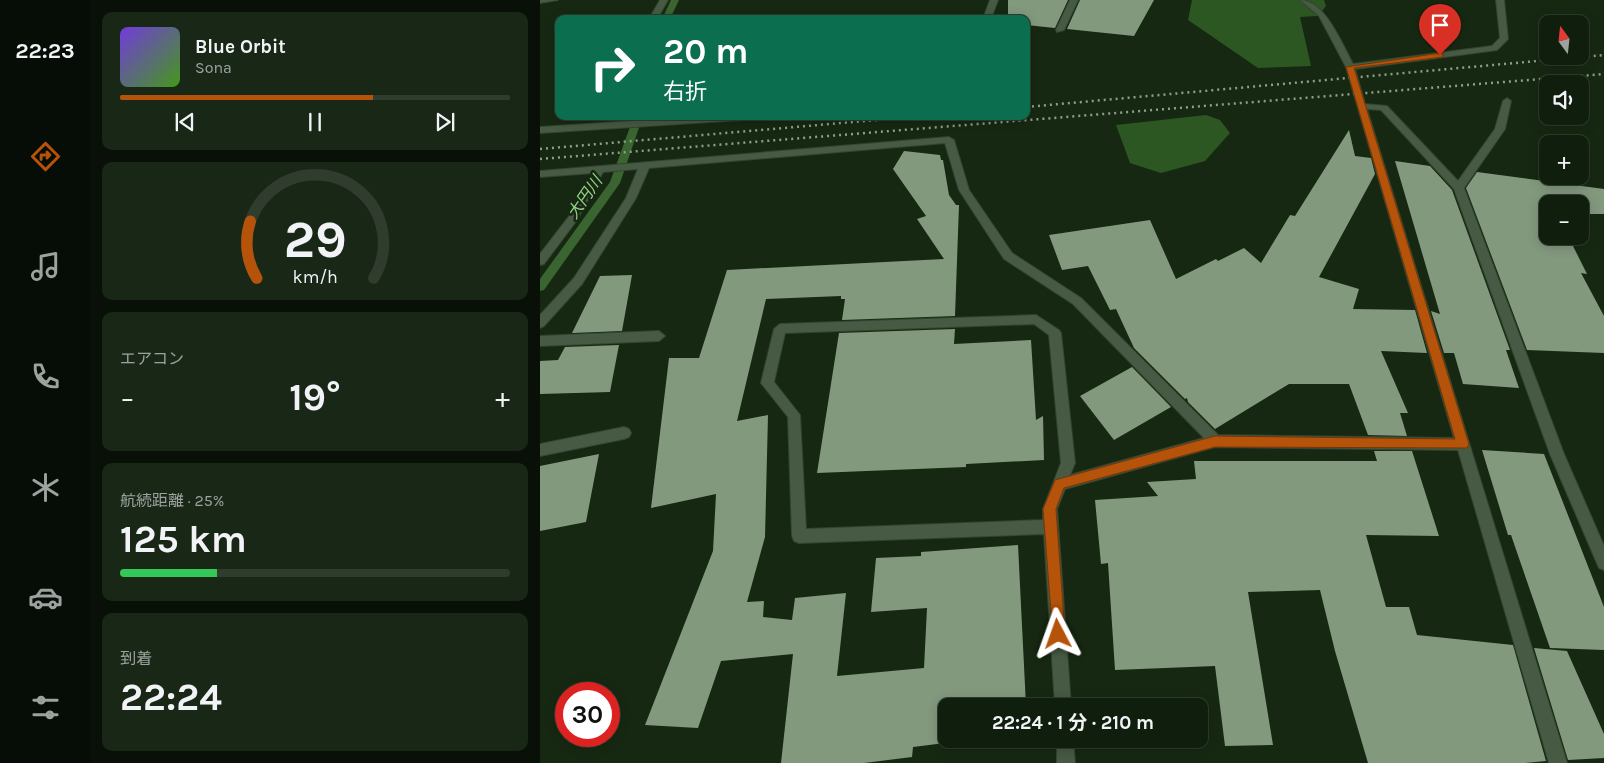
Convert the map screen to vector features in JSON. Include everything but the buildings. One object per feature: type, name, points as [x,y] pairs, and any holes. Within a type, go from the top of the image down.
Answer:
[{"type":"street","points":[[540,1],[554,0]]},
{"type":"street","points":[[655,15],[664,0]]},
{"type":"street","points":[[988,15],[994,0]]},
{"type":"street","points":[[1060,30],[1074,0]]},
{"type":"street","points":[[1304,0],[1322,15],[1350,67],[1558,763]]},
{"type":"street","points":[[1350,67],[1494,48],[1504,39],[1500,0]]},
{"type":"street","points":[[1459,188],[1500,129],[1507,101]]},
{"type":"street","points":[[1362,106],[1384,108],[1459,188],[1557,454],[1604,563]]},
{"type":"street","points":[[540,130],[617,121],[657,123],[700,120]]},
{"type":"street","points":[[540,174],[949,140],[964,190],[1008,256],[1077,301],[1215,442]]},
{"type":"street","points":[[540,323],[578,281],[631,198],[643,165]]},
{"type":"street","points":[[540,261],[555,245],[588,196],[601,168]]},
{"type":"street","points":[[1051,526],[798,536],[794,415],[767,383],[780,330],[1036,319],[1055,333],[1068,463],[1050,509],[1062,698]]},
{"type":"street","points":[[540,341],[659,336]]},
{"type":"street","points":[[540,450],[624,433]]},
{"type":"street","points":[[1060,484],[1215,442],[1463,444]]},
{"type":"street","points":[[1065,748],[1066,763]]},
{"type":"green space","points":[[1192,0],[1324,0],[1326,6],[1318,16],[1300,17],[1311,66],[1258,68],[1188,20]]},
{"type":"green space","points":[[1206,115],[1220,120],[1230,133],[1205,161],[1161,173],[1130,163],[1116,125]]},
{"type":"waterway","name":"大円川","points":[[668,15],[675,0]]},
{"type":"waterway","name":"大円川","points":[[540,287],[615,183],[638,120]]},
{"type":"railway","points":[[1030,107],[1604,55]]},
{"type":"railway","points":[[1030,120],[1604,74]]},
{"type":"railway","points":[[540,149],[877,120]]},
{"type":"railway","points":[[540,159],[1028,120]]},
{"type":"route","points":[[1058,634],[1050,509],[1060,484],[1215,442],[1463,444],[1350,67],[1440,55]]}]
